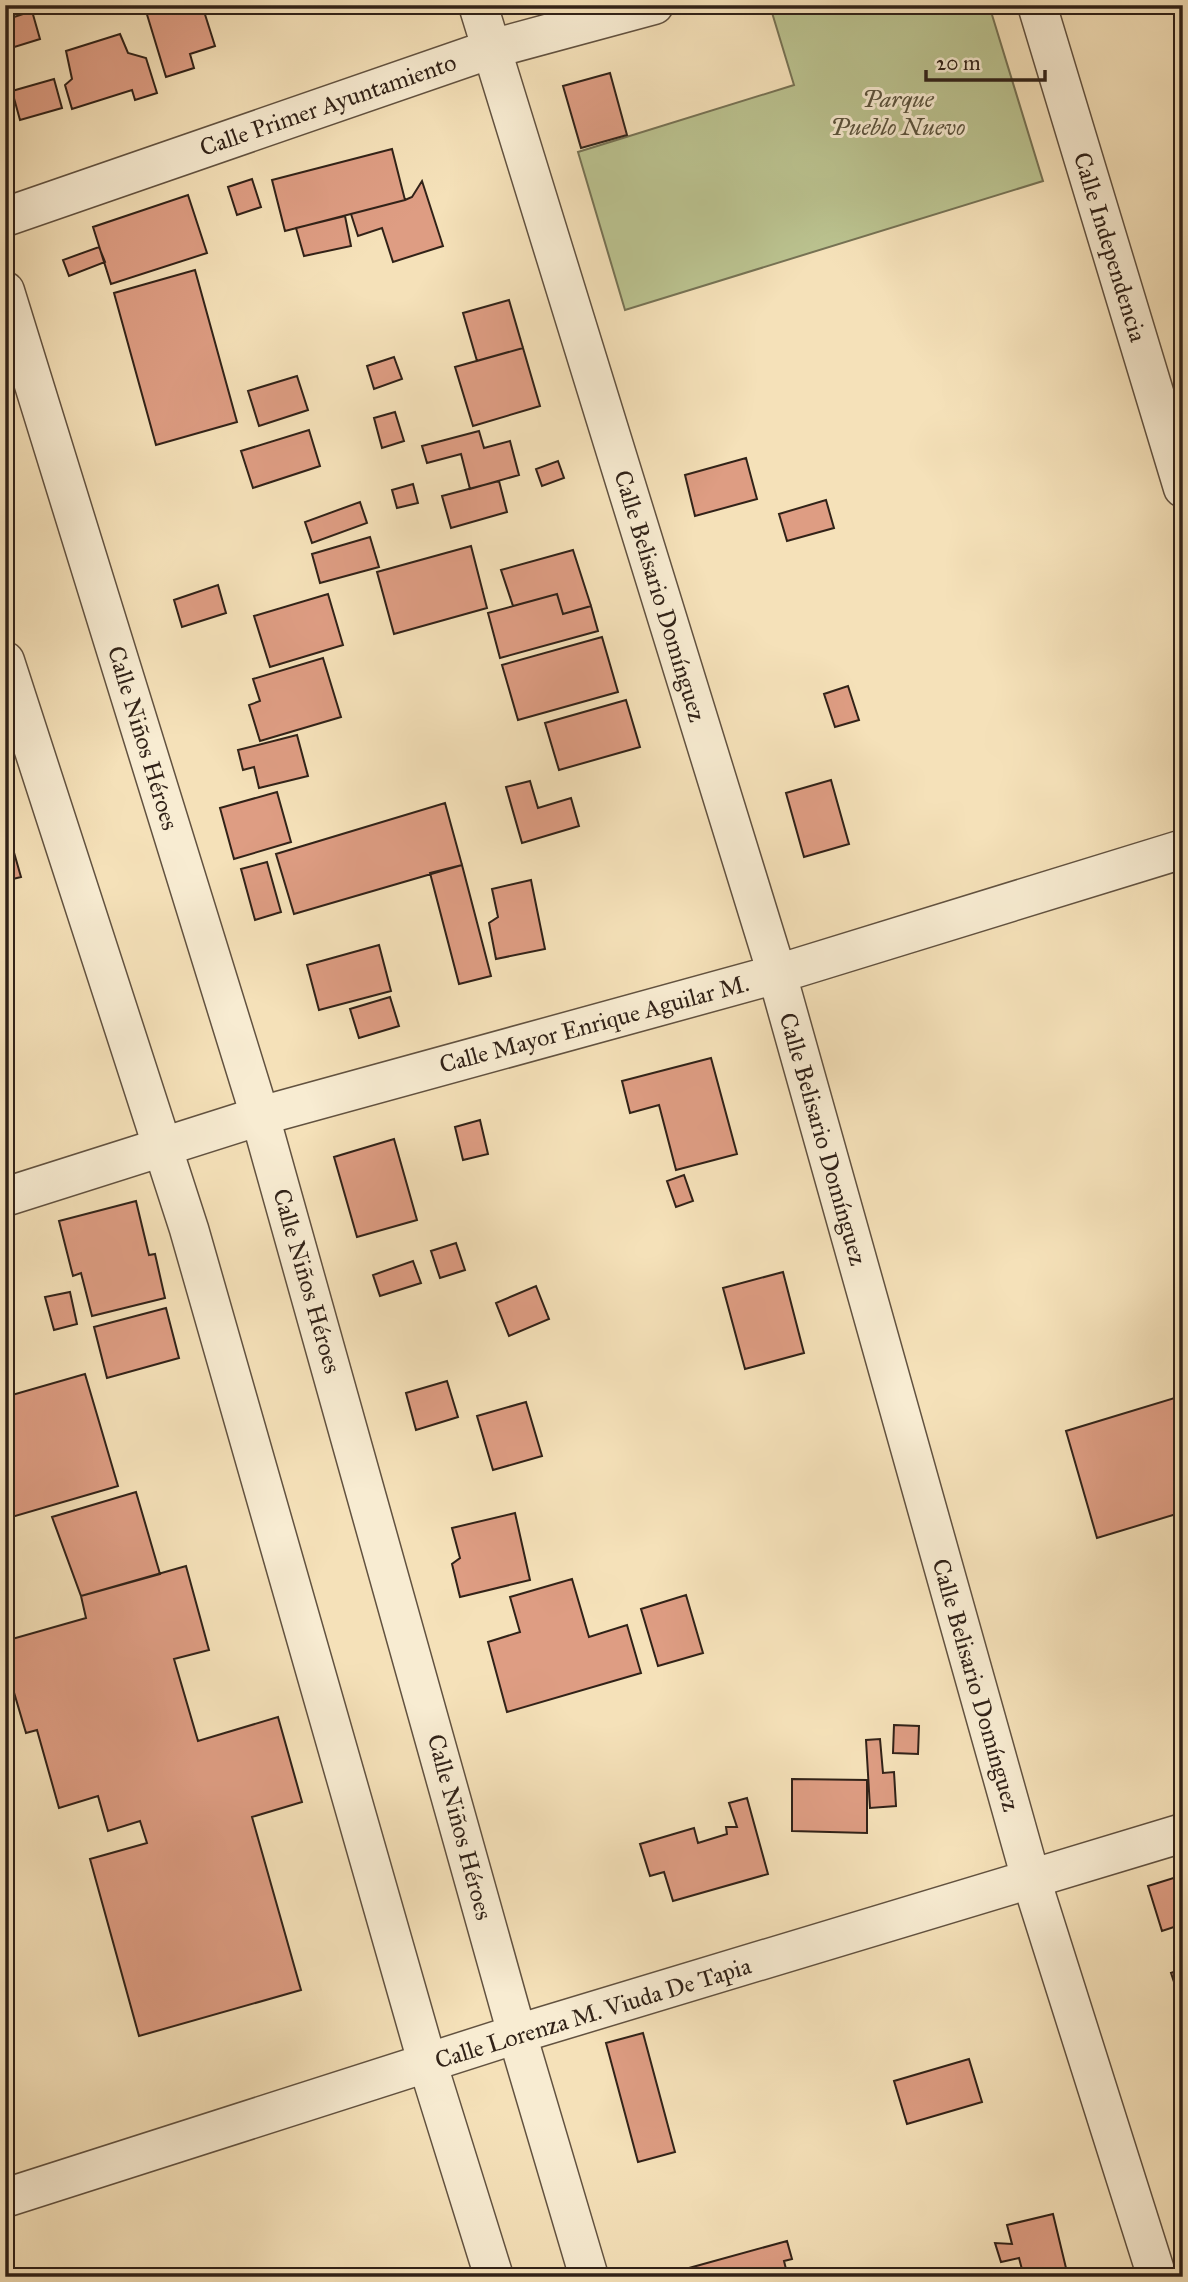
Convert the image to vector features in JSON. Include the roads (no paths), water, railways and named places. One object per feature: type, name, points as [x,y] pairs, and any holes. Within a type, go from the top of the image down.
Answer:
[{"type":"street","name":"Calle Belisario Domínguez","points":[[478,5],[777,974],[1031,1880],[1157,2277]]},
{"type":"street","name":"Calle Primer Ayuntamiento","points":[[5,217],[491,49],[654,5]]},
{"type":"street","name":"Calle Independencia","points":[[1037,5],[1183,488]]},
{"type":"street","name":"Calle Niños Héroes","points":[[5,290],[260,1116],[517,2034],[589,2277]]},
{"type":"street","points":[[5,661],[163,1147],[428,2065],[494,2277]]},
{"type":"street","name":"Calle Mayor Enrique Aguilar M.","points":[[5,1197],[260,1116],[777,974],[1183,849]]},
{"type":"street","name":"Calle Lorenza M. Viuda De Tapia","points":[[5,2198],[428,2065],[517,2034],[1183,1833]]},
{"type":"park label","name":"Parque Pueblo Nuevo","points":[[898,113]]}]
